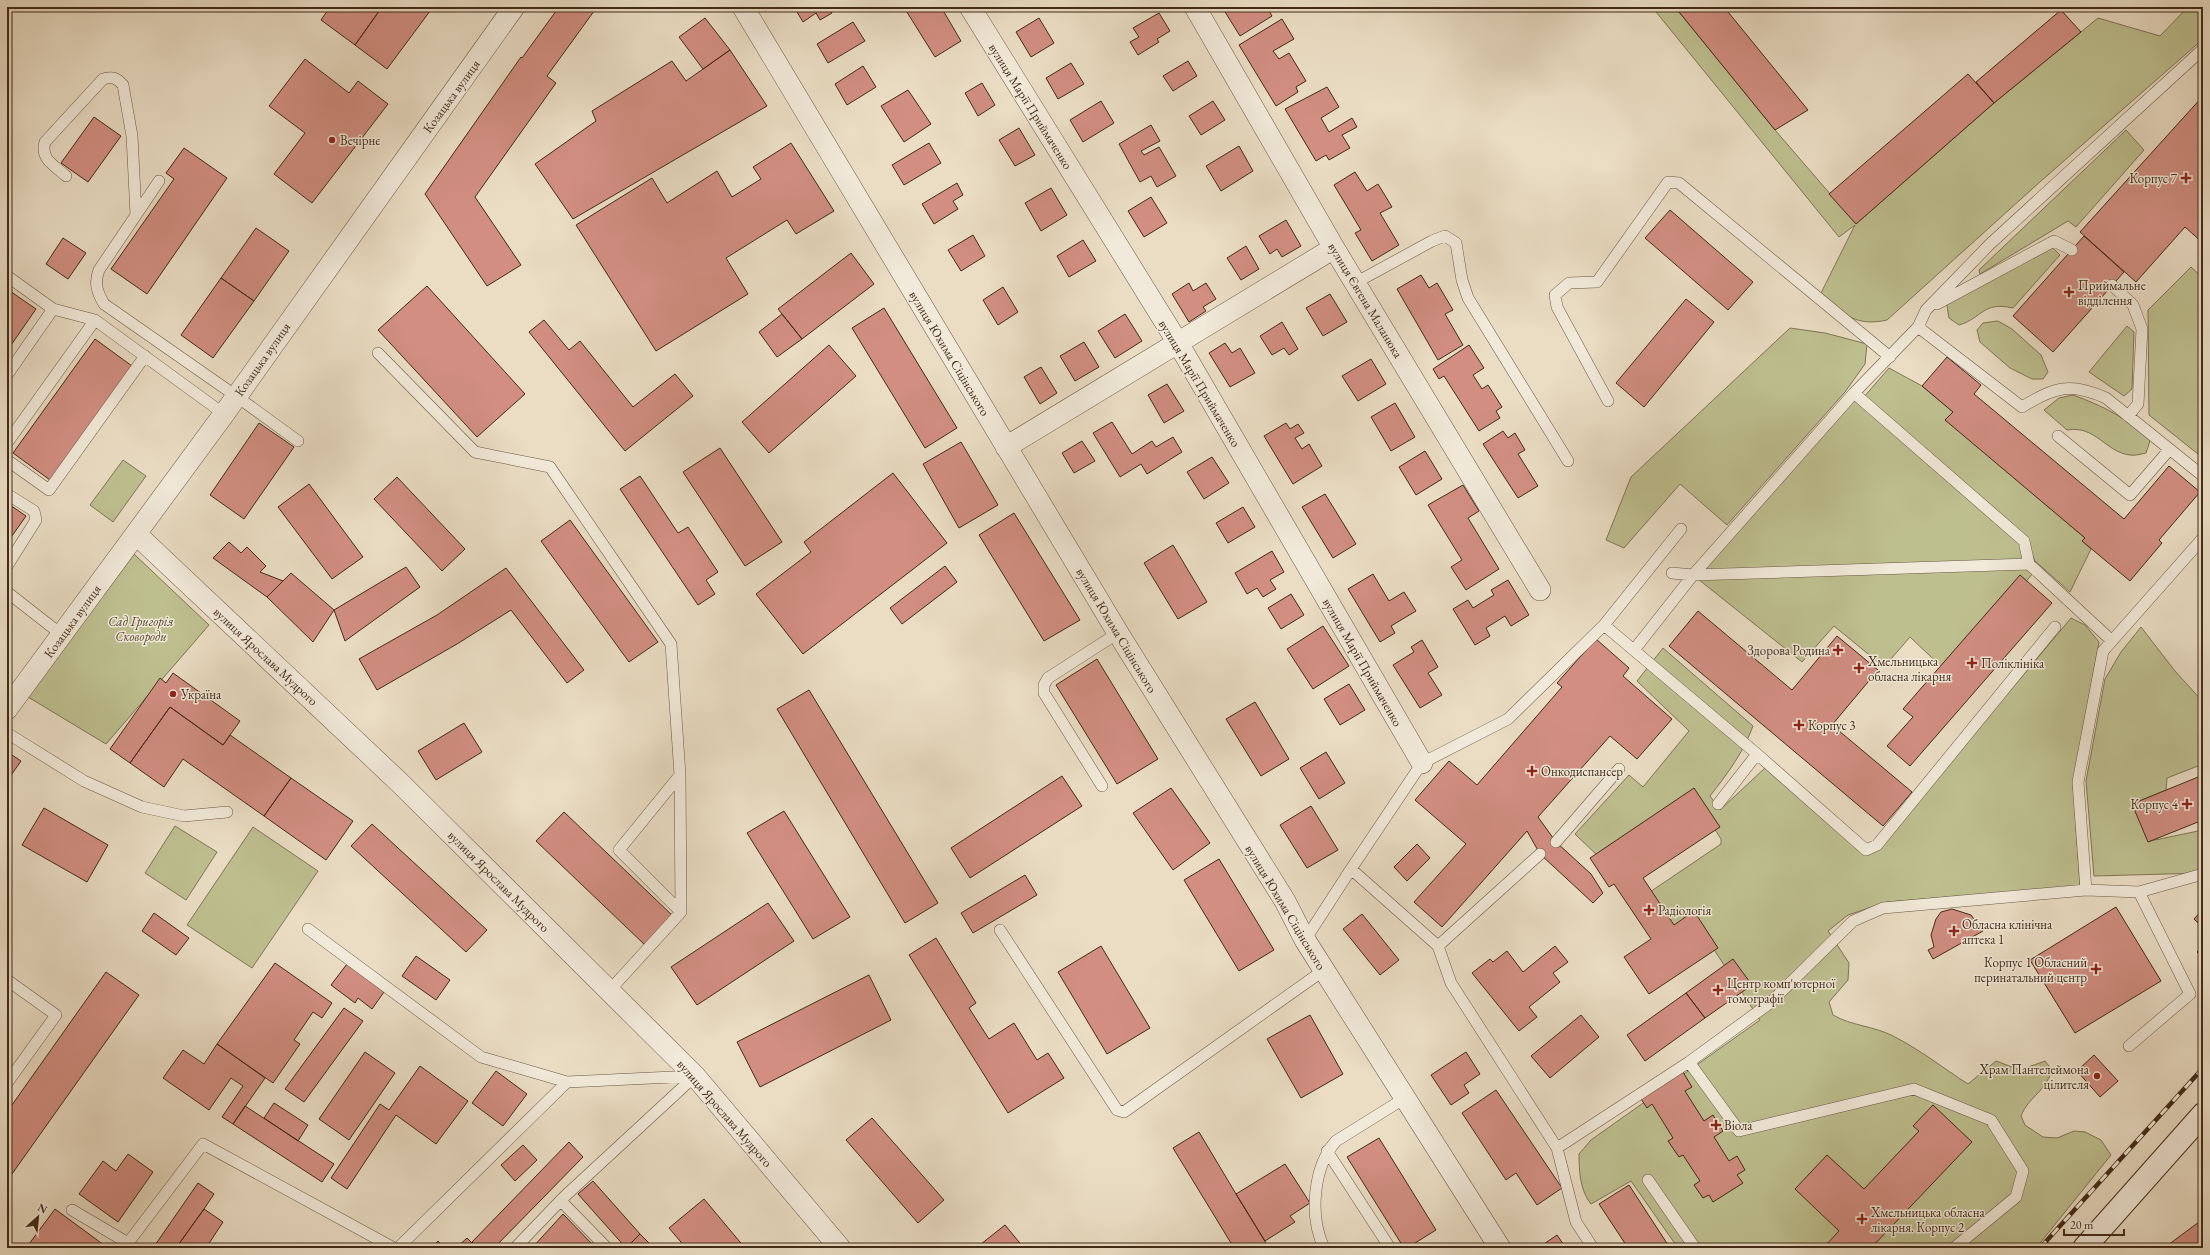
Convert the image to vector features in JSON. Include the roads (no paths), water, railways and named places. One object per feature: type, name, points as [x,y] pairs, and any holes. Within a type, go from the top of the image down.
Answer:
[{"type":"main road","points":[[2084,1248],[2203,1114]]},
{"type":"street","name":"Козацька вулиця","points":[[7,709],[224,414],[514,7]]},
{"type":"street","name":"вулиця Юхима Сіцінського","points":[[743,7],[1118,633],[1285,901],[1305,940],[1500,1248]]},
{"type":"street","name":"вулиця Марії Приймаченко","points":[[970,7],[1178,344],[1422,763]]},
{"type":"street","name":"вулиця Євгена Маланюка","points":[[1195,7],[1334,248],[1540,590]]},
{"type":"street","points":[[1006,446],[1178,344],[1334,248]]},
{"type":"street","name":"вулиця Ярослава Мудрого","points":[[136,534],[400,783],[695,1076],[840,1248]]},
{"type":"lane","points":[[1634,650],[1693,575],[1854,393],[1918,327],[1926,310],[1990,244],[2203,49]]},
{"type":"lane","points":[[66,176],[45,157],[43,150],[45,142],[103,79],[110,77],[118,79],[123,85],[132,136],[136,215]]},
{"type":"lane","points":[[159,180],[99,270],[95,280],[98,292],[104,304],[298,441]]},
{"type":"lane","points":[[1608,401],[1557,307],[1555,295],[1570,283],[1597,282],[1668,182],[1679,183],[1890,357]]},
{"type":"lane","points":[[1355,283],[1432,241],[1445,236],[1456,243],[1462,280],[1468,298],[1568,461]]},
{"type":"lane","points":[[1926,310],[2054,241],[2072,250]]},
{"type":"lane","points":[[7,276],[53,308],[95,320],[224,414]]},
{"type":"lane","points":[[2112,286],[2133,305],[2142,329],[2138,404],[2128,416]]},
{"type":"lane","points":[[7,375],[53,308]]},
{"type":"lane","points":[[7,443],[95,320]]},
{"type":"lane","points":[[1918,327],[2022,407],[2044,393],[2066,387],[2094,392],[2106,398],[2203,476]]},
{"type":"lane","points":[[378,352],[475,452],[550,467],[671,644],[680,775],[681,912],[610,990]]},
{"type":"lane","points":[[7,460],[49,490],[145,356]]},
{"type":"lane","points":[[1854,393],[2024,541],[2029,564],[2112,641]]},
{"type":"lane","points":[[2058,436],[2130,495],[2169,450]]},
{"type":"lane","points":[[7,494],[34,511],[36,520],[7,566]]},
{"type":"lane","points":[[1305,940],[1422,763],[1508,719],[1604,625],[1681,529]]},
{"type":"lane","points":[[2086,890],[2078,782],[2103,651],[2203,538]]},
{"type":"lane","points":[[1672,573],[1693,575],[2029,564]]},
{"type":"lane","points":[[7,592],[62,635]]},
{"type":"lane","points":[[1604,625],[1758,754],[1866,850],[1877,845],[2056,627]]},
{"type":"lane","points":[[1102,786],[1044,693],[1044,685],[1048,678],[1118,633]]},
{"type":"lane","points":[[7,734],[84,781],[142,807],[184,816],[227,812]]},
{"type":"lane","points":[[1718,804],[1758,754]]},
{"type":"lane","points":[[1556,842],[1619,769]]},
{"type":"lane","points":[[680,775],[619,850],[681,912]]},
{"type":"lane","points":[[1438,946],[1540,854]]},
{"type":"lane","points":[[1351,869],[1438,946],[1451,983],[1557,1148],[1576,1222],[1593,1248]]},
{"type":"lane","points":[[1557,1148],[1689,1062],[1770,1003],[1853,920],[1883,908],[2086,890],[2139,892],[2203,874]]},
{"type":"lane","points":[[2129,1046],[2190,994],[2139,892]]},
{"type":"lane","points":[[308,929],[481,1057],[567,1082],[695,1076]]},
{"type":"lane","points":[[1000,930],[1117,1110],[1124,1112],[1324,970]]},
{"type":"lane","points":[[7,980],[56,1015],[7,1083]]},
{"type":"lane","points":[[1689,1062],[1739,1131],[1914,1089],[1991,1120],[2023,1171],[2016,1197],[1954,1248]]},
{"type":"lane","points":[[515,1248],[564,1197],[695,1076]]},
{"type":"lane","points":[[398,1248],[567,1082]]},
{"type":"lane","points":[[1324,1248],[1316,1224],[1317,1193],[1321,1164],[1327,1151],[1336,1141],[1405,1098]]},
{"type":"lane","points":[[72,1210],[128,1245],[203,1144],[394,1248]]},
{"type":"lane","points":[[1327,1151],[1390,1248]]},
{"type":"lane","points":[[1648,1180],[1695,1248]]},
{"type":"lane","points":[[564,1197],[562,1202],[607,1248]]},
{"type":"railway","points":[[2040,1248],[2203,1068]]},
{"type":"place","name":"Вечірнє","points":[[332,140]]},
{"type":"place","name":"Корпус 7","points":[[2186,178]]},
{"type":"place","name":"Приймальне відділення","points":[[2069,292]]},
{"type":"place","name":"Здорова Родина","points":[[1838,650]]},
{"type":"place","name":"Поліклініка","points":[[1972,663]]},
{"type":"place","name":"Хмельницька обласна лікарня","points":[[1859,668]]},
{"type":"place","name":"Україна","points":[[173,694]]},
{"type":"place","name":"Корпус 3","points":[[1799,725]]},
{"type":"place","name":"Онкодиспансер","points":[[1532,771]]},
{"type":"place","name":"Корпус 4","points":[[2187,804]]},
{"type":"place","name":"Радіологія","points":[[1649,910]]},
{"type":"place","name":"Обласна клінічна аптека 1","points":[[1954,931]]},
{"type":"place","name":"Корпус 1 Обласний перинатальний центр","points":[[2096,969]]},
{"type":"place","name":"Центр комп'ютерної томографії","points":[[1718,990]]},
{"type":"place","name":"Храм Пантелеймона цілителя","points":[[2097,1076]]},
{"type":"place","name":"Віола","points":[[1716,1125]]},
{"type":"place","name":"Хмельницька обласна лікарня. Корпус 2","points":[[1862,1219]]},
{"type":"park label","name":"Сад Григорія Сковороди","points":[[141,628]]}]
